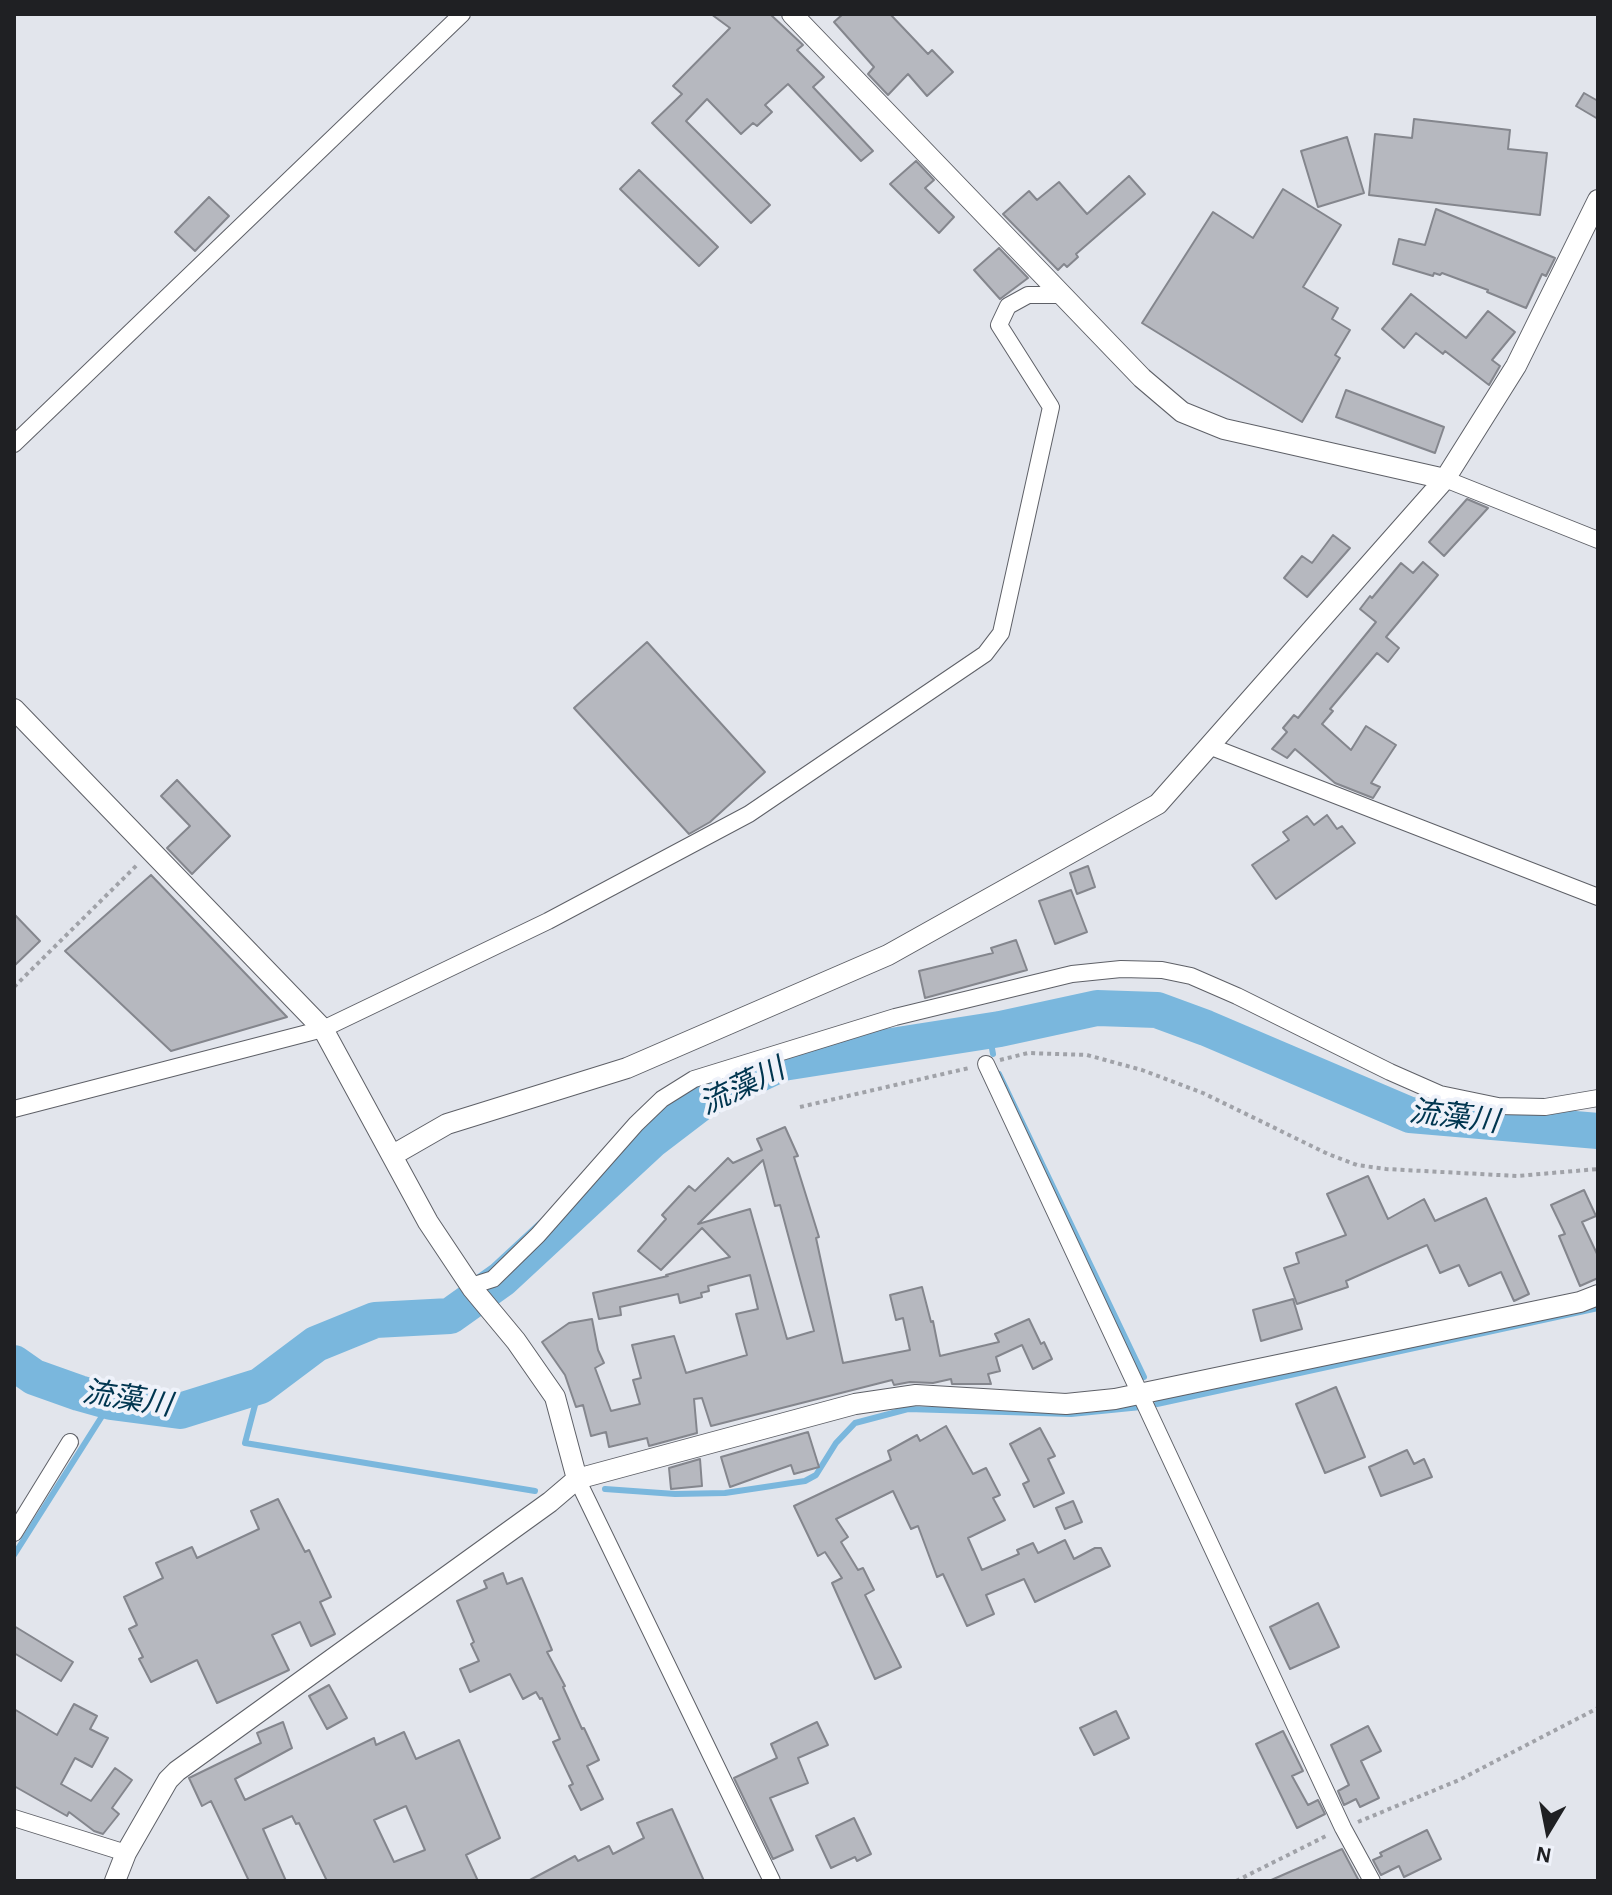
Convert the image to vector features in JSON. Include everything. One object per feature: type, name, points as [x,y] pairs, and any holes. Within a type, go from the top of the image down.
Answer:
[{"type":"street","points":[[14,444],[462,14]]},
{"type":"street","points":[[792,14],[1142,378],[1182,412],[1224,429],[1445,479],[1598,540]]},
{"type":"street","points":[[393,1155],[447,1124],[627,1068],[888,955],[1164,797],[1445,479],[1516,366],[1598,200]]},
{"type":"street","points":[[14,1109],[323,1029],[548,921],[749,814],[985,654],[1001,633],[1051,407],[999,325],[1008,306],[1028,295],[1062,295]]},
{"type":"street","points":[[14,709],[323,1029],[428,1222],[472,1287],[516,1341],[555,1397],[577,1479],[772,1881]]},
{"type":"street","points":[[1209,746],[1598,897]]},
{"type":"street","points":[[472,1287],[493,1279],[538,1235],[636,1124],[662,1099],[694,1079],[895,1017],[1072,974],[1121,969],[1162,970],[1191,976],[1440,1094],[1498,1106],[1545,1107],[1598,1098]]},
{"type":"street","points":[[986,1064],[1343,1828],[1372,1881]]},
{"type":"street","points":[[115,1881],[126,1853],[168,1780],[177,1771],[550,1502],[577,1479],[855,1404],[916,1395],[1066,1404],[1145,1404],[1580,1302],[1598,1295]]},
{"type":"street","points":[[14,1533],[70,1442]]},
{"type":"street","points":[[14,1818],[126,1853]]},
{"type":"path","points":[[14,987],[151,850]]},
{"type":"path","points":[[800,1107],[1028,1053],[1087,1055],[1142,1070],[1203,1093],[1357,1165],[1517,1176],[1598,1169]]},
{"type":"path","points":[[1236,1881],[1343,1828],[1459,1780],[1598,1708]]},
{"type":"building","points":[[711,14],[770,14],[803,45],[797,50],[824,77],[813,87],[873,151],[861,161],[788,84],[765,105],[772,112],[757,126],[753,123],[741,134],[707,99],[686,121],[770,205],[751,223],[652,123],[682,94],[673,86],[730,28]]},
{"type":"building","points":[[843,14],[890,14],[928,54],[932,50],[953,72],[927,96],[908,74],[888,95],[868,74],[874,67],[834,22]]},
{"type":"building","points":[[1584,93],[1598,101],[1598,119],[1576,106]]},
{"type":"building","points":[[1414,119],[1510,130],[1508,149],[1547,153],[1540,215],[1369,195],[1375,134],[1412,138]]},
{"type":"building","points":[[1347,137],[1364,193],[1318,207],[1301,151]]},
{"type":"building","points":[[916,161],[934,180],[925,188],[954,217],[939,233],[890,184]]},
{"type":"building","points":[[639,170],[718,247],[699,266],[620,189]]},
{"type":"building","points":[[1129,176],[1145,194],[1076,254],[1078,257],[1067,267],[1064,264],[1058,270],[1003,214],[1029,191],[1037,200],[1059,182],[1087,214]]},
{"type":"building","points":[[1283,189],[1341,225],[1303,287],[1338,308],[1332,319],[1350,330],[1335,355],[1340,358],[1302,422],[1142,323],[1213,212],[1253,238]]},
{"type":"building","points":[[209,197],[229,216],[195,251],[175,232]]},
{"type":"building","points":[[1436,209],[1555,258],[1546,276],[1542,274],[1526,308],[1442,273],[1434,273],[1433,276],[1393,264],[1399,239],[1425,245]]},
{"type":"building","points":[[999,248],[1028,278],[1000,299],[974,270]]},
{"type":"building","points":[[1411,294],[1466,338],[1488,311],[1515,332],[1492,360],[1500,366],[1489,385],[1416,333],[1404,348],[1382,329]]},
{"type":"building","points":[[1346,390],[1444,427],[1435,453],[1336,417]]},
{"type":"building","points":[[1467,499],[1488,508],[1444,556],[1429,542]]},
{"type":"building","points":[[1333,535],[1350,548],[1307,597],[1284,578],[1302,556],[1312,563]]},
{"type":"building","points":[[1423,562],[1438,575],[1386,637],[1399,648],[1388,662],[1377,653],[1330,709],[1333,711],[1322,724],[1351,750],[1366,726],[1396,745],[1371,783],[1380,787],[1373,798],[1335,783],[1295,749],[1287,758],[1272,749],[1287,732],[1283,728],[1294,715],[1298,718],[1376,622],[1360,609],[1370,596],[1372,598],[1401,563],[1413,573]]},
{"type":"building","points":[[647,642],[765,772],[710,822],[689,834],[574,708]]},
{"type":"building","points":[[177,780],[230,836],[192,874],[167,848],[190,826],[161,796]]},
{"type":"building","points":[[1327,815],[1337,829],[1342,826],[1355,843],[1276,899],[1252,865],[1289,840],[1283,832],[1307,816],[1314,825]]},
{"type":"building","points":[[1088,866],[1095,887],[1077,894],[1070,873]]},
{"type":"building","points":[[151,875],[287,1017],[171,1051],[65,951]]},
{"type":"building","points":[[1071,890],[1087,932],[1055,944],[1039,901]]},
{"type":"building","points":[[14,914],[40,941],[14,966]]},
{"type":"building","points":[[1016,940],[1027,970],[925,998],[919,971],[993,953],[991,948]]},
{"type":"building","points":[[785,1127],[798,1156],[794,1157],[819,1237],[816,1238],[843,1363],[910,1350],[903,1318],[896,1320],[890,1295],[922,1287],[940,1356],[999,1342],[995,1334],[1029,1319],[1052,1359],[1033,1369],[1022,1345],[996,1357],[1000,1371],[988,1374],[991,1384],[952,1384],[951,1379],[894,1385],[892,1380],[711,1426],[702,1398],[694,1399],[697,1433],[649,1446],[647,1438],[609,1447],[606,1432],[591,1436],[583,1405],[576,1407],[565,1375],[542,1342],[569,1323],[592,1319],[604,1363],[595,1368],[611,1411],[640,1404],[633,1380],[641,1378],[632,1345],[674,1336],[686,1373],[747,1355],[736,1314],[758,1309],[750,1275],[708,1286],[709,1291],[701,1293],[702,1297],[680,1303],[678,1294],[620,1307],[621,1315],[599,1319],[593,1293],[668,1276],[730,1257],[702,1228],[661,1270],[638,1251],[666,1219],[662,1215],[689,1186],[695,1191],[728,1158],[733,1163],[762,1150],[757,1139]],"holes":[[[763,1160],[775,1206],[780,1205],[814,1331],[787,1339],[750,1209],[698,1224]]]},
{"type":"building","points":[[1368,1176],[1388,1219],[1424,1199],[1435,1221],[1486,1198],[1529,1294],[1514,1301],[1501,1272],[1469,1286],[1459,1265],[1440,1273],[1427,1245],[1346,1281],[1348,1287],[1297,1304],[1284,1268],[1299,1263],[1296,1253],[1346,1235],[1327,1194]]},
{"type":"building","points":[[1584,1190],[1596,1216],[1582,1222],[1598,1256],[1598,1278],[1580,1286],[1559,1236],[1565,1234],[1551,1205]]},
{"type":"building","points":[[1293,1299],[1302,1329],[1261,1341],[1253,1310]]},
{"type":"building","points":[[1336,1387],[1365,1457],[1325,1473],[1296,1404]]},
{"type":"building","points":[[946,1426],[973,1474],[986,1468],[1000,1495],[993,1498],[1005,1520],[968,1538],[982,1570],[1019,1554],[1017,1550],[1033,1543],[1038,1553],[1065,1540],[1074,1559],[1101,1548],[1110,1566],[1035,1602],[1024,1579],[986,1595],[994,1614],[967,1626],[943,1574],[937,1577],[918,1526],[911,1529],[893,1491],[836,1519],[848,1537],[841,1542],[858,1570],[863,1568],[874,1590],[865,1595],[901,1667],[875,1679],[832,1583],[842,1578],[825,1552],[818,1556],[794,1506],[891,1460],[888,1451],[917,1435],[920,1441]]},
{"type":"building","points":[[1040,1428],[1055,1456],[1048,1459],[1064,1493],[1034,1507],[1023,1484],[1029,1481],[1010,1444]]},
{"type":"building","points":[[808,1432],[819,1467],[794,1474],[791,1465],[730,1487],[721,1457]]},
{"type":"building","points":[[1407,1450],[1414,1464],[1424,1459],[1432,1477],[1381,1496],[1369,1467]]},
{"type":"building","points":[[700,1459],[702,1486],[671,1489],[669,1468]]},
{"type":"building","points":[[278,1499],[305,1552],[309,1550],[331,1597],[320,1602],[335,1634],[311,1646],[300,1622],[272,1635],[289,1670],[217,1703],[197,1660],[151,1682],[129,1629],[137,1625],[124,1597],[163,1578],[156,1563],[192,1547],[197,1558],[259,1529],[251,1511]]},
{"type":"building","points":[[1073,1501],[1082,1522],[1065,1529],[1056,1508]]},
{"type":"building","points":[[503,1573],[507,1584],[522,1578],[552,1650],[547,1652],[599,1760],[587,1766],[603,1799],[581,1810],[569,1786],[573,1784],[553,1742],[560,1739],[542,1698],[536,1692],[523,1699],[510,1674],[470,1692],[460,1669],[479,1661],[457,1601],[487,1588],[484,1581]]},
{"type":"building","points":[[1318,1603],[1339,1647],[1290,1669],[1270,1627]]},
{"type":"building","points":[[14,1626],[73,1662],[61,1681],[14,1653]]},
{"type":"building","points":[[329,1685],[347,1718],[327,1729],[309,1696]]},
{"type":"building","points":[[74,1704],[97,1716],[90,1729],[108,1738],[92,1767],[75,1758],[61,1784],[91,1801],[115,1768],[132,1780],[112,1808],[119,1814],[103,1834],[69,1812],[67,1816],[14,1786],[14,1709],[57,1735]]},
{"type":"building","points":[[1116,1711],[1129,1738],[1094,1755],[1080,1728]]},
{"type":"building","points":[[283,1722],[292,1748],[235,1779],[245,1800],[374,1738],[376,1745],[404,1732],[416,1759],[459,1740],[500,1838],[466,1855],[478,1881],[327,1881],[299,1823],[296,1824],[292,1816],[263,1829],[286,1881],[249,1881],[211,1801],[202,1806],[189,1778],[261,1743],[257,1733]],"holes":[[[406,1806],[425,1850],[394,1862],[374,1820]]]},
{"type":"building","points":[[817,1722],[828,1745],[798,1758],[808,1783],[770,1798],[793,1850],[773,1859],[734,1778],[777,1758],[771,1744]]},
{"type":"building","points":[[1368,1726],[1381,1751],[1361,1761],[1379,1798],[1360,1807],[1356,1799],[1344,1805],[1338,1791],[1349,1785],[1331,1745]]},
{"type":"building","points":[[1283,1731],[1303,1771],[1292,1776],[1308,1805],[1318,1800],[1325,1814],[1297,1828],[1256,1744]]},
{"type":"building","points":[[672,1809],[704,1881],[528,1881],[575,1856],[578,1861],[609,1846],[613,1854],[644,1838],[637,1823]]},
{"type":"building","points":[[854,1818],[871,1854],[857,1861],[855,1857],[831,1868],[816,1836]]},
{"type":"building","points":[[1427,1830],[1441,1859],[1404,1877],[1399,1866],[1381,1875],[1373,1860],[1382,1856],[1380,1853]]},
{"type":"building","points":[[1342,1849],[1359,1881],[1269,1881]]},
{"type":"waterway","name":"流藻川","points":[[14,1363],[34,1377],[79,1393],[111,1402],[180,1411],[260,1386],[316,1344],[375,1320],[450,1316],[502,1279],[651,1141],[706,1099],[783,1063],[1000,1029],[1097,1008],[1157,1010],[1410,1115],[1598,1131]]},
{"type":"waterway","points":[[993,1054],[991,1043],[1000,1029]]},
{"type":"waterway","points":[[999,1074],[1144,1377]]},
{"type":"waterway","points":[[1157,1404],[1598,1308]]},
{"type":"waterway","points":[[260,1386],[245,1443],[535,1491]]},
{"type":"waterway","points":[[14,1555],[111,1402]]},
{"type":"waterway","points":[[605,1489],[675,1494],[725,1493],[805,1481],[816,1475],[836,1443],[855,1423],[908,1409],[1071,1414],[1141,1407]]}]
